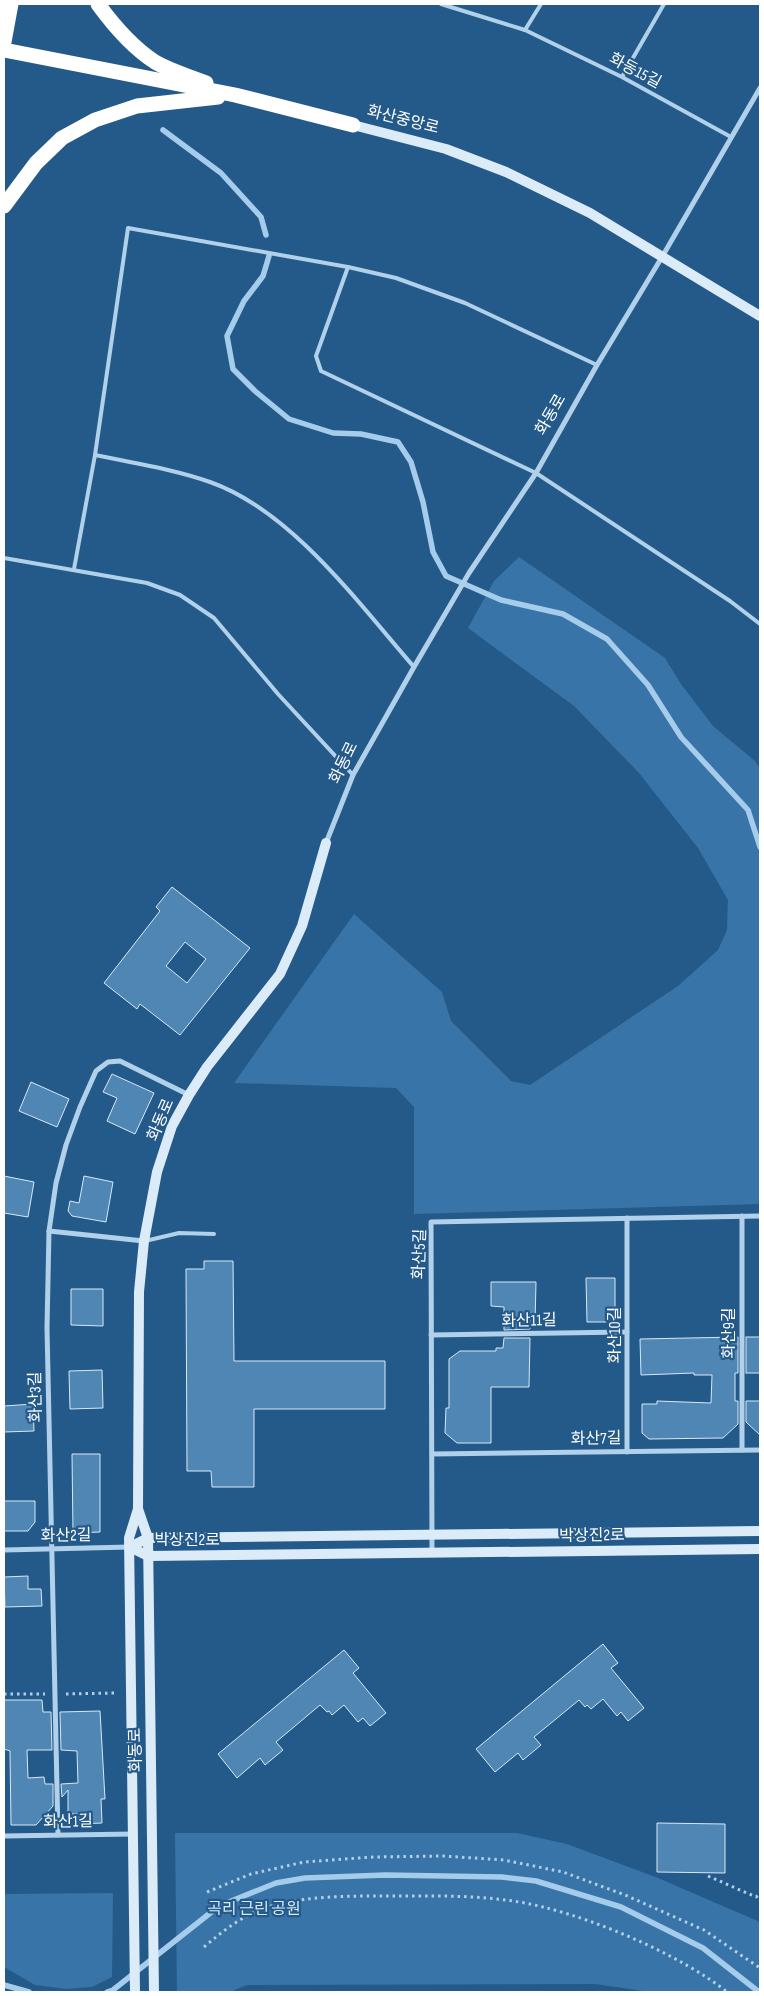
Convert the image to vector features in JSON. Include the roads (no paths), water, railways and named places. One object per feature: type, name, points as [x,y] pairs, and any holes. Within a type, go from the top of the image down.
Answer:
[{"type":"highway","points":[[5,37],[11,4]]},
{"type":"highway","points":[[98,4],[112,24],[156,63],[235,95]]},
{"type":"highway","name":"화산중앙로","points":[[4,50],[235,95],[353,125]]},
{"type":"highway","points":[[4,206],[36,163],[62,138],[95,120],[137,106],[235,95]]},
{"type":"street","name":"화동로","points":[[135,1989],[130,1538],[138,1509],[138,1292],[144,1241],[157,1172],[172,1126],[207,1067],[280,974],[302,926],[326,843],[352,776],[469,573],[536,473],[596,365],[662,257],[760,88]]},
{"type":"street","name":"화산중앙로","points":[[353,125],[446,149],[506,172],[590,213],[760,316]]},
{"type":"street","name":"화산3길","points":[[58,1835],[47,1328],[49,1231],[56,1183],[66,1145],[96,1071],[108,1062],[120,1061],[189,1095]]},
{"type":"street","name":"화산9길","points":[[742,1216],[742,1450]]},
{"type":"street","name":"화산5길","points":[[432,1553],[431,1222],[760,1216]]},
{"type":"street","name":"화산10길","points":[[627,1218],[627,1452]]},
{"type":"street","points":[[49,1231],[144,1241]]},
{"type":"street","name":"화산11길","points":[[431,1334],[627,1332]]},
{"type":"street","name":"화산7길","points":[[432,1454],[760,1450]]},
{"type":"street","name":"화동로","points":[[138,1509],[148,1538],[154,1992]]},
{"type":"street","name":"박상진2로","points":[[130,1547],[148,1538],[760,1531]]},
{"type":"street","name":"화산2길","points":[[4,1550],[130,1547]]},
{"type":"street","name":"박상진2로","points":[[130,1547],[148,1556],[760,1549]]},
{"type":"street","name":"화산1길","points":[[4,1836],[133,1834]]},
{"type":"lane","name":"화동15길","points":[[441,4],[525,30],[622,77],[730,138]]},
{"type":"lane","points":[[525,30],[541,4]]},
{"type":"lane","points":[[622,77],[664,4]]},
{"type":"lane","points":[[74,569],[95,455],[128,228],[348,267],[396,278],[465,303],[596,365]]},
{"type":"lane","points":[[348,267],[316,356],[321,371],[536,473],[722,595],[760,624]]},
{"type":"lane","points":[[95,455],[211,482],[248,500],[286,526],[336,577],[414,667]]},
{"type":"lane","points":[[4,558],[147,583],[180,595],[214,618],[278,694],[352,776]]},
{"type":"lane","points":[[144,1241],[179,1233],[214,1234]]},
{"type":"waterway","points":[[163,130],[221,173],[261,217],[266,235]]},
{"type":"waterway","points":[[269,256],[263,276],[244,301],[227,336],[233,369],[255,391],[289,419],[333,433],[361,434],[398,442],[411,462],[423,502],[433,552],[446,576],[501,600],[563,614],[607,639],[648,685],[681,737],[748,810],[760,847]]},
{"type":"waterway","points":[[107,1992],[113,1990],[219,1906],[276,1883],[305,1878],[385,1875],[502,1877],[536,1881],[621,1907],[703,1948],[759,1992]]},
{"type":"waterway","points":[[4,1985],[29,1992]]},
{"type":"park label","name":"곡리 근린 공원","points":[[254,1909]]}]
